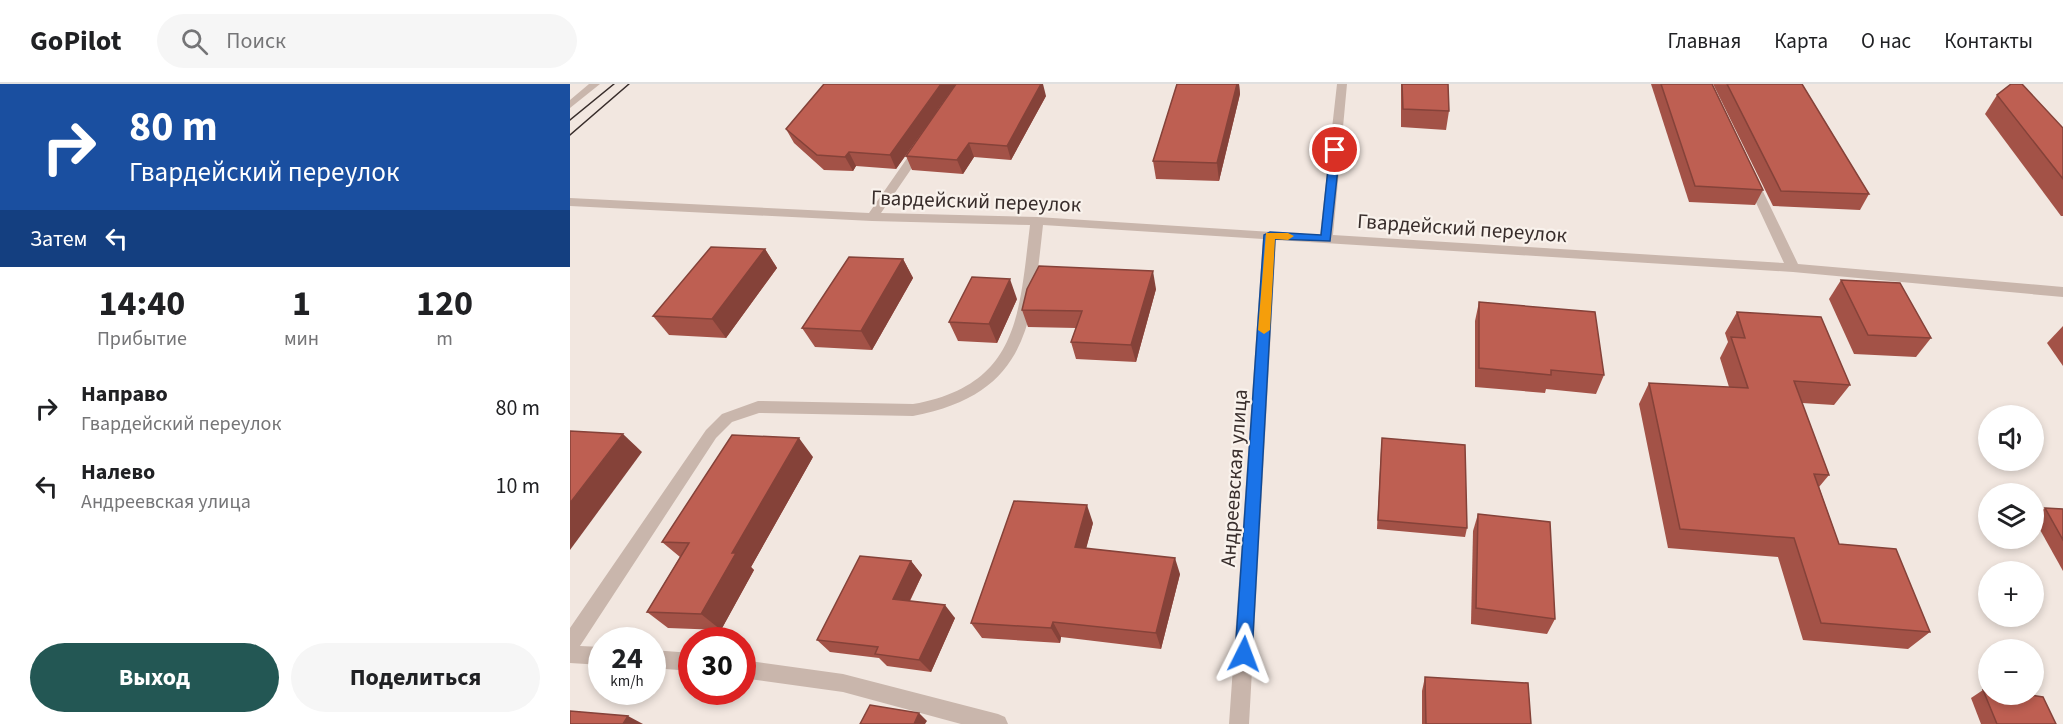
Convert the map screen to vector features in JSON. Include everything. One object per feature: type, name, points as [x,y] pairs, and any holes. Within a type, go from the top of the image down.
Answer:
[{"type":"street","points":[[570,105],[595,84]]},
{"type":"street","points":[[1326,239],[1342,84]]},
{"type":"street","points":[[872,217],[930,131]]},
{"type":"street","points":[[1747,171],[1792,268]]},
{"type":"street","name":"Гвардейский переулок","points":[[570,202],[872,217],[1037,221],[1270,235],[1792,268],[2063,292]]},
{"type":"street","points":[[570,644],[711,434],[726,418],[764,406],[913,410],[939,406],[966,391],[998,368],[1010,354],[1028,291],[1037,221]]},
{"type":"street","name":"Андреевская улица","points":[[1239,724],[1270,235]]},
{"type":"street","points":[[570,654],[588,655]]},
{"type":"street","points":[[756,671],[843,683],[998,724]]},
{"type":"building","points":[[824,84],[941,84],[890,155],[849,152],[845,157],[817,155],[786,129]]},
{"type":"building","points":[[956,84],[1041,84],[1007,146],[969,143],[957,160],[906,156]]},
{"type":"building","points":[[1177,84],[1237,84],[1217,163],[1153,161]]},
{"type":"building","points":[[1402,84],[1448,84],[1449,111],[1403,109]]},
{"type":"building","points":[[1661,84],[1712,84],[1763,190],[1695,186]]},
{"type":"building","points":[[1727,84],[1802,84],[1869,194],[1781,191]]},
{"type":"building","points":[[2011,84],[2022,84],[2063,128],[2063,179],[1997,95]]},
{"type":"building","points":[[711,247],[765,249],[712,319],[653,316]]},
{"type":"building","points":[[849,257],[903,259],[861,331],[802,328]]},
{"type":"building","points":[[1039,266],[1153,271],[1131,345],[1071,342],[1082,311],[1022,310],[1027,289]]},
{"type":"building","points":[[972,277],[1010,279],[989,324],[949,322]]},
{"type":"building","points":[[1841,280],[1900,283],[1931,338],[1868,335]]},
{"type":"building","points":[[1479,302],[1595,312],[1604,375],[1551,370],[1551,375],[1479,368]]},
{"type":"building","points":[[1737,312],[1821,317],[1850,385],[1794,381],[1829,475],[1814,474],[1839,544],[1896,549],[1930,632],[1821,623],[1794,538],[1680,529],[1649,383],[1748,388],[1731,337],[1745,338]]},
{"type":"building","points":[[570,431],[623,434],[570,503]]},
{"type":"building","points":[[732,435],[799,438],[732,553],[736,553],[701,614],[647,612],[689,543],[662,542]]},
{"type":"building","points":[[1382,438],[1465,445],[1467,528],[1378,520]]},
{"type":"building","points":[[1014,501],[1087,505],[1075,547],[1175,558],[1156,633],[1053,622],[1051,628],[971,623]]},
{"type":"building","points":[[2045,508],[2063,509],[2063,540]]},
{"type":"building","points":[[1478,514],[1550,522],[1555,619],[1476,608]]},
{"type":"building","points":[[860,556],[911,561],[893,599],[945,605],[919,660],[875,654],[878,647],[817,640]]},
{"type":"building","points":[[1425,677],[1528,683],[1531,724],[1426,724]]},
{"type":"building","points":[[2044,699],[2056,724],[1997,724],[1989,705],[2044,705]]},
{"type":"building","points":[[870,705],[919,713],[914,724],[860,724]]},
{"type":"building","points":[[570,711],[628,716],[623,724],[570,724]]},
{"type":"tram line","points":[[570,120],[614,84]]},
{"type":"tram line","points":[[570,135],[629,84]]},
{"type":"slow traffic","points":[[1264,330],[1270,235],[1288,236]]},
{"type":"route","points":[[1244,654],[1270,235],[1326,239],[1335,150]]}]
